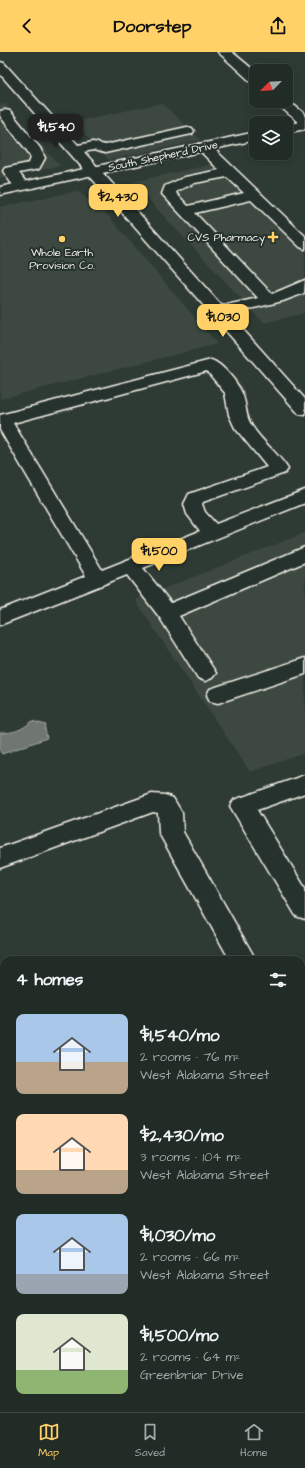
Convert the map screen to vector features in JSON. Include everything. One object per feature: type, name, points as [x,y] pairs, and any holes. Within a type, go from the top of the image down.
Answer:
[{"type":"street","points":[[224,52],[249,73]]},
{"type":"street","points":[[0,66],[14,90],[17,112],[32,128],[75,150],[305,410]]},
{"type":"street","points":[[289,108],[305,121]]},
{"type":"street","points":[[5,172],[34,166],[38,158],[35,150],[32,128],[17,112]]},
{"type":"street","points":[[293,128],[305,125]]},
{"type":"street","points":[[0,130],[32,128]]},
{"type":"street","points":[[75,150],[94,146],[105,149],[187,131]]},
{"type":"street","points":[[159,137],[177,144],[183,151]]},
{"type":"street","name":"South Shepherd Drive","points":[[0,191],[249,137]]},
{"type":"street","points":[[204,147],[305,244]]},
{"type":"street","points":[[5,172],[22,186]]},
{"type":"street","points":[[230,172],[173,186],[170,189],[169,194],[268,299]]},
{"type":"street","points":[[185,211],[254,195]]},
{"type":"street","points":[[219,312],[290,294],[302,289],[305,285]]},
{"type":"street","points":[[98,579],[3,420],[211,365],[232,391],[235,398],[238,419],[245,430],[279,469],[196,498],[193,504],[196,514],[213,533]]},
{"type":"street","points":[[0,618],[305,496]]},
{"type":"street","points":[[167,613],[305,554]]},
{"type":"street","points":[[131,566],[167,613],[205,672]]},
{"type":"street","points":[[218,695],[305,666]]},
{"type":"street","points":[[305,784],[242,806],[305,909]]},
{"type":"street","points":[[0,858],[152,803],[165,804],[170,813],[171,833],[240,956]]},
{"type":"shaded area","points":[[162,103],[201,140],[109,160],[73,122]]},
{"type":"shaded area","points":[[5,104],[60,166],[0,178],[0,105]]},
{"type":"shaded area","points":[[227,161],[305,238],[305,313],[264,323],[132,182]]},
{"type":"shaded area","points":[[77,191],[105,212],[217,344],[0,399],[0,207]]},
{"type":"shaded area","points":[[305,533],[305,753],[250,772],[135,600]]},
{"type":"shaded area","points":[[32,721],[46,725],[45,729],[47,738],[2,754],[0,751],[0,733],[18,730],[25,727]]},
{"type":"place","name":"CVS Pharmacy","points":[[273,237]]},
{"type":"place","name":"Whole Earth Provision Co.","points":[[62,239]]}]
